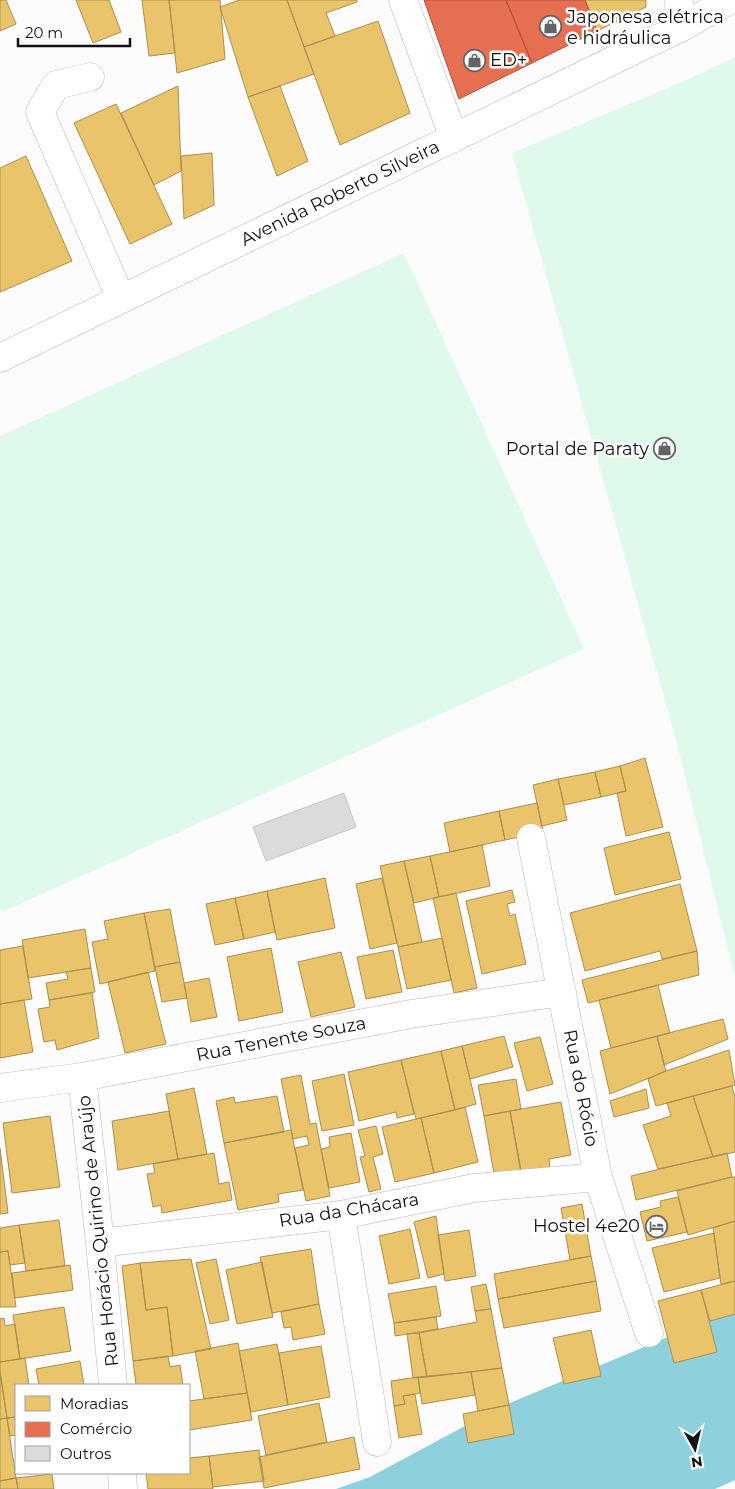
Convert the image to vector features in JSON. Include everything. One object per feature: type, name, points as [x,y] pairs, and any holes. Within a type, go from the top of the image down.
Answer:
[{"type":"street","points":[[403,0],[454,138]]},
{"type":"street","points":[[679,0],[680,28]]},
{"type":"street","name":"Avenida Roberto Silveira","points":[[0,358],[680,28],[730,0]]},
{"type":"street","name":"Avenida Roberto Silveira","points":[[680,28],[700,25],[735,12]]},
{"type":"street","points":[[90,77],[56,85],[40,112],[121,299]]},
{"type":"street","name":"Rua do Rócio","points":[[531,838],[598,1177],[649,1333]]},
{"type":"street","name":"Rua Tenente Souza","points":[[0,1088],[82,1077],[411,1014],[562,992]]},
{"type":"street","name":"Rua Horácio Quirino de Araújo","points":[[82,1077],[113,1384]]},
{"type":"street","name":"Rua da Chácara","points":[[100,1243],[341,1215],[474,1188],[598,1177]]},
{"type":"street","points":[[341,1215],[376,1442]]},
{"type":"street","points":[[122,1474],[123,1489]]},
{"type":"green space","name":"Portal de Paraty","points":[[735,57],[735,978],[677,744],[512,153],[689,79]]},
{"type":"green space","points":[[404,253],[584,649],[2,912],[0,908],[0,436]]},
{"type":"water","points":[[735,1309],[735,1480],[715,1489],[336,1489],[370,1477],[500,1407]]},
{"type":"building: Moradias","points":[[0,0],[6,0],[16,24],[0,31]]},
{"type":"building: Moradias","points":[[76,0],[109,0],[121,32],[93,43]]},
{"type":"building: Moradias","points":[[142,0],[169,0],[175,53],[149,56]]},
{"type":"building: Moradias","points":[[169,0],[220,0],[225,59],[177,73]]},
{"type":"building: Moradias","points":[[239,0],[287,0],[314,74],[248,97],[220,7]]},
{"type":"building: Moradias","points":[[287,0],[357,0],[357,2],[326,13],[335,36],[304,47]]},
{"type":"building: Moradias","points":[[585,0],[646,0],[646,7],[597,31]]},
{"type":"building: Moradias","points":[[378,21],[410,113],[340,145],[304,47]]},
{"type":"building: Moradias","points":[[178,86],[181,171],[154,185],[121,113]]},
{"type":"building: Moradias","points":[[280,86],[308,161],[277,176],[248,97]]},
{"type":"building: Moradias","points":[[116,104],[172,224],[130,244],[74,123]]},
{"type":"building: Moradias","points":[[212,153],[214,205],[184,219],[181,156]]},
{"type":"building: Moradias","points":[[26,156],[72,261],[0,292],[0,168]]},
{"type":"building: Moradias","points":[[645,758],[663,827],[626,836],[617,793],[626,791],[620,766]]},
{"type":"building: Moradias","points":[[620,766],[626,791],[601,797],[595,772]]},
{"type":"building: Moradias","points":[[595,772],[601,797],[564,805],[558,779]]},
{"type":"building: Moradias","points":[[558,779],[567,820],[542,826],[533,785]]},
{"type":"building: Moradias","points":[[537,803],[543,832],[505,840],[499,811]]},
{"type":"building: Moradias","points":[[499,811],[505,840],[450,852],[444,823]]},
{"type":"building: Moradias","points":[[669,832],[681,879],[615,895],[604,848]]},
{"type":"building: Moradias","points":[[482,845],[490,886],[439,897],[430,856]]},
{"type":"building: Moradias","points":[[430,856],[439,897],[414,903],[404,861]]},
{"type":"building: Moradias","points":[[404,861],[422,942],[398,947],[380,866]]},
{"type":"building: Moradias","points":[[325,878],[335,928],[277,940],[267,891]]},
{"type":"building: Moradias","points":[[382,878],[397,943],[370,949],[356,884]]},
{"type":"building: Moradias","points":[[680,884],[697,951],[662,959],[660,951],[585,971],[570,913]]},
{"type":"building: Moradias","points":[[512,890],[515,902],[507,904],[510,916],[515,914],[526,964],[482,974],[466,901]]},
{"type":"building: Moradias","points":[[267,891],[275,932],[244,939],[235,898]]},
{"type":"building: Moradias","points":[[456,893],[477,988],[454,993],[433,898]]},
{"type":"building: Moradias","points":[[235,898],[244,939],[215,945],[206,904]]},
{"type":"building: Moradias","points":[[170,909],[180,962],[155,967],[144,913]]},
{"type":"building: Moradias","points":[[144,913],[155,971],[100,984],[92,942],[108,939],[104,921]]},
{"type":"building: Moradias","points":[[85,929],[91,968],[28,978],[22,940]]},
{"type":"building: Moradias","points":[[442,938],[451,980],[407,989],[398,947]]},
{"type":"building: Moradias","points":[[23,946],[32,999],[0,1004],[0,950]]},
{"type":"building: Moradias","points":[[271,948],[283,1012],[239,1021],[227,957]]},
{"type":"building: Moradias","points":[[393,950],[402,992],[366,999],[357,957]]},
{"type":"building: Moradias","points":[[697,951],[699,975],[588,1003],[582,980]]},
{"type":"building: Moradias","points":[[341,952],[355,1007],[311,1017],[298,962]]},
{"type":"building: Moradias","points":[[180,962],[187,998],[162,1002],[155,967]]},
{"type":"building: Moradias","points":[[91,968],[95,992],[49,1000],[46,983],[68,979],[66,972]]},
{"type":"building: Moradias","points":[[148,972],[166,1044],[125,1053],[108,982]]},
{"type":"building: Moradias","points":[[209,978],[217,1017],[191,1022],[184,983]]},
{"type":"building: Moradias","points":[[658,985],[670,1033],[611,1048],[599,1000]]},
{"type":"building: Moradias","points":[[92,993],[99,1038],[57,1050],[55,1040],[44,1042],[38,1009],[50,1007],[49,1000]]},
{"type":"building: Moradias","points":[[24,1000],[33,1052],[0,1058],[0,1004]]},
{"type":"building: Moradias","points":[[723,1019],[728,1039],[664,1065],[657,1036]]},
{"type":"building: Moradias","points":[[504,1036],[513,1067],[470,1079],[462,1046]]},
{"type":"building: Moradias","points":[[657,1036],[666,1071],[610,1094],[600,1051]]},
{"type":"building: Moradias","points":[[540,1037],[553,1084],[527,1091],[514,1043]]},
{"type":"building: Moradias","points":[[462,1046],[476,1104],[455,1110],[441,1051]]},
{"type":"building: Moradias","points":[[729,1050],[735,1085],[656,1106],[648,1079]]},
{"type":"building: Moradias","points":[[441,1051],[455,1110],[416,1119],[401,1060]]},
{"type":"building: Moradias","points":[[401,1060],[414,1114],[397,1118],[396,1112],[359,1121],[348,1072]]},
{"type":"building: Moradias","points":[[344,1074],[354,1125],[322,1131],[312,1081]]},
{"type":"building: Moradias","points":[[301,1075],[310,1124],[316,1123],[330,1196],[306,1201],[295,1148],[309,1145],[307,1136],[293,1139],[281,1079]]},
{"type":"building: Moradias","points":[[516,1079],[521,1109],[484,1116],[478,1085]]},
{"type":"building: Moradias","points":[[732,1086],[735,1097],[735,1152],[713,1157],[693,1096]]},
{"type":"building: Moradias","points":[[194,1088],[207,1154],[178,1159],[166,1094]]},
{"type":"building: Moradias","points":[[646,1089],[649,1108],[614,1117],[610,1101]]},
{"type":"building: Moradias","points":[[277,1096],[284,1132],[224,1143],[216,1101],[234,1097],[235,1103]]},
{"type":"building: Moradias","points":[[693,1096],[713,1157],[658,1169],[643,1125],[671,1116],[667,1103]]},
{"type":"building: Moradias","points":[[561,1102],[571,1155],[549,1159],[550,1169],[521,1173],[510,1111]]},
{"type":"building: Moradias","points":[[465,1107],[478,1162],[434,1173],[421,1118]]},
{"type":"building: Moradias","points":[[169,1111],[178,1159],[118,1170],[112,1121]]},
{"type":"building: Moradias","points":[[510,1111],[521,1170],[494,1174],[484,1116]]},
{"type":"building: Moradias","points":[[50,1116],[60,1187],[12,1193],[3,1123]]},
{"type":"building: Moradias","points":[[421,1118],[434,1173],[395,1182],[382,1127]]},
{"type":"building: Moradias","points":[[376,1126],[383,1154],[373,1157],[381,1189],[369,1192],[360,1157],[365,1156],[358,1130]]},
{"type":"building: Moradias","points":[[291,1130],[303,1190],[278,1194],[279,1202],[238,1210],[224,1143]]},
{"type":"building: Moradias","points":[[351,1133],[360,1182],[329,1188],[321,1149],[330,1147],[329,1137]]},
{"type":"building: Moradias","points":[[0,1148],[8,1213],[0,1214]]},
{"type":"building: Moradias","points":[[214,1153],[219,1184],[229,1182],[232,1200],[162,1213],[161,1205],[153,1207],[147,1174],[155,1173],[153,1164]]},
{"type":"building: Moradias","points":[[727,1153],[732,1177],[636,1200],[631,1176]]},
{"type":"building: Moradias","points":[[735,1177],[735,1221],[688,1235],[677,1191]]},
{"type":"building: Moradias","points":[[678,1197],[687,1232],[647,1241],[640,1212],[661,1207],[660,1201]]},
{"type":"building: Moradias","points":[[582,1204],[591,1256],[570,1260],[561,1208]]},
{"type":"building: Moradias","points":[[436,1216],[444,1274],[428,1278],[414,1222]]},
{"type":"building: Moradias","points":[[59,1220],[65,1266],[26,1271],[19,1225]]},
{"type":"building: Moradias","points":[[735,1221],[735,1281],[721,1284],[713,1228]]},
{"type":"building: Moradias","points":[[19,1225],[25,1263],[10,1265],[8,1251],[0,1252],[0,1228]]},
{"type":"building: Moradias","points":[[410,1229],[420,1278],[389,1284],[379,1236]]},
{"type":"building: Moradias","points":[[469,1230],[476,1276],[445,1281],[438,1235]]},
{"type":"building: Moradias","points":[[714,1233],[720,1278],[664,1292],[652,1248]]},
{"type":"building: Moradias","points":[[311,1249],[319,1304],[272,1313],[260,1257]]},
{"type":"building: Moradias","points":[[8,1251],[16,1307],[0,1307],[0,1252]]},
{"type":"building: Moradias","points":[[591,1256],[596,1281],[498,1299],[494,1274]]},
{"type":"building: Moradias","points":[[191,1259],[211,1349],[173,1356],[167,1307],[146,1310],[140,1263]]},
{"type":"building: Moradias","points":[[216,1259],[229,1320],[210,1324],[196,1263]]},
{"type":"building: Moradias","points":[[262,1262],[273,1317],[237,1324],[226,1270]]},
{"type":"building: Moradias","points":[[140,1263],[146,1310],[167,1307],[173,1356],[133,1361],[122,1266]]},
{"type":"building: Moradias","points":[[70,1265],[73,1290],[15,1298],[12,1273]]},
{"type":"building: Moradias","points":[[596,1281],[601,1311],[504,1328],[498,1299]]},
{"type":"building: Moradias","points":[[735,1281],[735,1314],[710,1321],[701,1290]]},
{"type":"building: Moradias","points":[[486,1284],[491,1309],[475,1311],[471,1287]]},
{"type":"building: Moradias","points":[[436,1286],[441,1316],[394,1323],[388,1294]]},
{"type":"building: Moradias","points":[[701,1290],[717,1352],[674,1363],[658,1301]]},
{"type":"building: Moradias","points":[[319,1304],[325,1334],[293,1340],[291,1327],[284,1328],[281,1312]]},
{"type":"building: Moradias","points":[[64,1307],[71,1351],[20,1359],[13,1315]]},
{"type":"building: Moradias","points":[[491,1309],[502,1368],[427,1377],[419,1333],[477,1322],[475,1311]]},
{"type":"building: Moradias","points":[[436,1317],[438,1329],[395,1336],[394,1323]]},
{"type":"building: Moradias","points":[[4,1318],[5,1326],[15,1324],[20,1359],[0,1362],[0,1319]]},
{"type":"building: Moradias","points":[[591,1330],[601,1376],[564,1384],[553,1338]]},
{"type":"building: Moradias","points":[[419,1333],[427,1377],[413,1378],[407,1334]]},
{"type":"building: Moradias","points":[[238,1343],[247,1393],[204,1399],[195,1351]]},
{"type":"building: Moradias","points":[[277,1344],[288,1405],[251,1412],[239,1351]]},
{"type":"building: Moradias","points":[[321,1346],[330,1397],[288,1405],[279,1353]]},
{"type":"building: Moradias","points":[[168,1356],[170,1367],[180,1365],[183,1384],[136,1384],[133,1361]]},
{"type":"building: Moradias","points":[[25,1358],[29,1384],[15,1384],[15,1417],[7,1418],[0,1362]]},
{"type":"building: Moradias","points":[[80,1361],[84,1384],[39,1384],[36,1369]]},
{"type":"building: Moradias","points":[[502,1368],[509,1405],[478,1411],[471,1372]]},
{"type":"building: Moradias","points":[[0,1372],[7,1418],[0,1419]]},
{"type":"building: Moradias","points":[[471,1372],[475,1395],[422,1404],[418,1377]]},
{"type":"building: Moradias","points":[[418,1377],[420,1393],[403,1396],[405,1404],[394,1406],[391,1381]]},
{"type":"building: Moradias","points":[[247,1393],[252,1420],[190,1430],[190,1401]]},
{"type":"building: Moradias","points":[[415,1394],[422,1434],[399,1438],[394,1406],[405,1404],[403,1396]]},
{"type":"building: Moradias","points":[[319,1403],[327,1442],[266,1455],[258,1416]]},
{"type":"building: Moradias","points":[[509,1405],[514,1434],[468,1443],[463,1414]]},
{"type":"building: Moradias","points":[[15,1417],[15,1435],[10,1436],[7,1418]]},
{"type":"building: Moradias","points":[[7,1418],[16,1478],[0,1481],[0,1419]]},
{"type":"building: Moradias","points":[[354,1437],[360,1469],[264,1488],[259,1457]]},
{"type":"building: Moradias","points":[[259,1450],[264,1481],[213,1487],[209,1456]]},
{"type":"building: Moradias","points":[[209,1456],[213,1489],[148,1489],[146,1474],[190,1474],[190,1458]]},
{"type":"building: Moradias","points":[[52,1474],[54,1489],[18,1489],[16,1478]]},
{"type":"building: Moradias","points":[[16,1478],[18,1489],[0,1489],[0,1481]]},
{"type":"building: Comércio","points":[[424,0],[506,0],[532,63],[459,99]]},
{"type":"building: Comércio","points":[[506,0],[585,0],[597,31],[532,63]]},
{"type":"building: Outros","points":[[344,793],[356,827],[266,861],[253,827]]},
{"type":"place","name":"Japonesa elétrica e hidráulica","points":[[551,27]]},
{"type":"place","name":"ED+","points":[[474,60]]},
{"type":"place","name":"Portal de Paraty","points":[[665,449]]},
{"type":"place","name":"Hostel 4e20","points":[[656,1226]]}]
